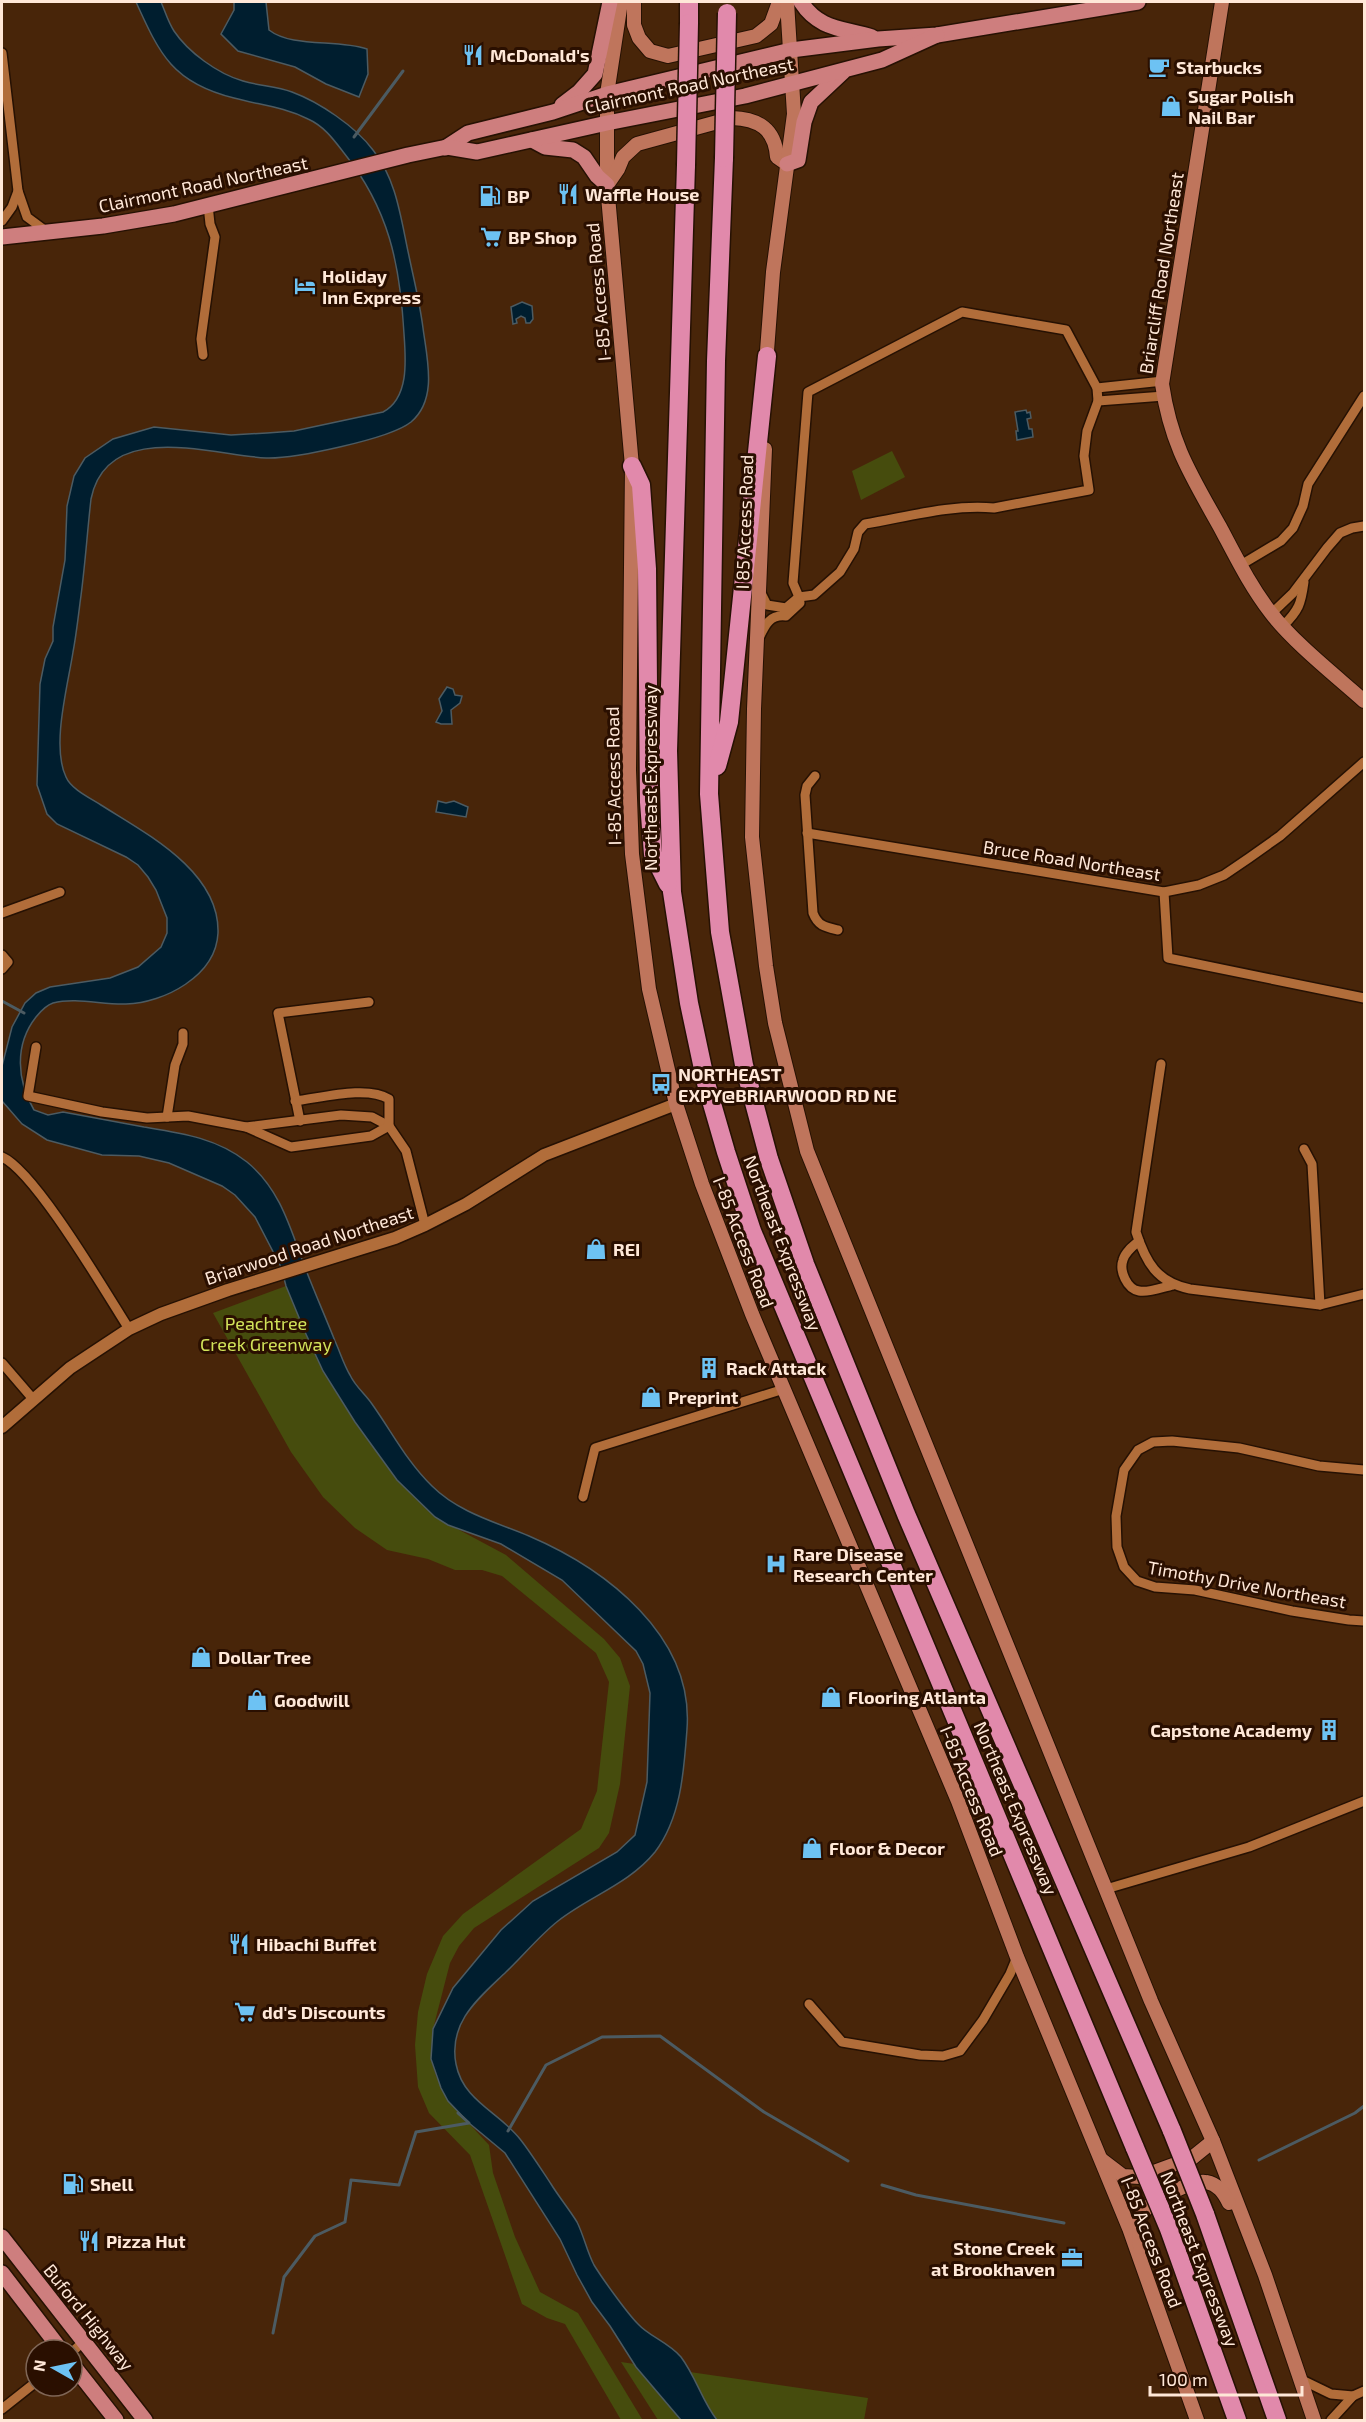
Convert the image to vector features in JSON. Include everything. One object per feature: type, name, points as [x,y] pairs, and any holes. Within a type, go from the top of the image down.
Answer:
[{"type":"highway","name":"Northeast Expressway","points":[[689,2],[668,751],[672,892],[686,983],[706,1083],[752,1231],[1169,2229],[1237,2421]]},
{"type":"highway","name":"Northeast Expressway","points":[[727,8],[716,361],[710,794],[714,883],[726,977],[744,1065],[768,1159],[805,1263],[906,1514],[1172,2131],[1205,2214],[1277,2421]]},
{"type":"highway","points":[[710,794],[729,722],[767,356]]},
{"type":"highway","points":[[632,466],[640,485],[647,569],[649,802],[653,854],[672,892]]},
{"type":"main road","points":[[553,112],[579,92],[595,74],[610,2]]},
{"type":"main road","name":"I-85 Access Road","points":[[621,2],[607,94],[607,185],[632,466],[629,770],[632,854],[649,988],[676,1104],[706,1195],[752,1314],[958,1802],[1017,1957],[1141,2256],[1197,2421]]},
{"type":"main road","points":[[634,2],[634,25],[643,44],[658,55],[668,56],[756,36],[771,24],[779,2]]},
{"type":"main road","points":[[767,356],[773,272],[794,114],[787,2]]},
{"type":"main road","points":[[801,2],[807,11],[826,26],[878,39]]},
{"type":"main road","name":"Clairmont Road Northeast","points":[[445,148],[468,133],[553,112],[607,94],[791,50],[878,39],[937,35],[1138,2]]},
{"type":"main road","name":"Briarcliff Road Northeast","points":[[1222,2],[1163,381],[1166,414],[1176,447],[1239,566],[1272,614],[1282,626],[1365,701]]},
{"type":"main road","name":"Clairmont Road Northeast","points":[[2,237],[113,225],[332,176],[408,155],[445,148],[477,152],[745,96],[882,60],[937,35]]},
{"type":"main road","points":[[787,164],[798,160],[804,122],[811,102],[845,70]]},
{"type":"main road","points":[[532,140],[545,147],[573,150],[584,157],[597,176],[607,185],[618,170],[623,157],[637,144],[732,118],[746,119],[768,130],[776,144],[777,157],[787,164]]},
{"type":"main road","name":"I 85 Access Road","points":[[767,356],[752,837],[766,966],[775,1023],[807,1151],[1106,1889]]},
{"type":"main road","points":[[1106,1889],[1154,2010],[1213,2141],[1264,2275],[1314,2421]]},
{"type":"main road","points":[[1192,2158],[1200,2135],[1195,2099]]},
{"type":"main road","points":[[1102,2160],[1123,2175],[1132,2178],[1192,2158],[1213,2141]]},
{"type":"main road","points":[[1141,2256],[1140,2225],[1143,2211],[1151,2203],[1196,2182],[1206,2182],[1219,2187],[1226,2195],[1264,2275]]},
{"type":"main road","name":"Buford Highway","points":[[2,2237],[72,2338]]},
{"type":"main road","points":[[2,2273],[52,2338]]},
{"type":"main road","name":"Buford Highway","points":[[84,2354],[145,2421]]},
{"type":"main road","points":[[84,2380],[116,2421]]},
{"type":"street","points":[[2,53],[18,191],[27,217],[40,228],[51,233]]},
{"type":"street","points":[[2,221],[12,207],[18,191]]},
{"type":"street","points":[[203,355],[201,339],[215,237],[210,224],[208,205]]},
{"type":"street","points":[[759,590],[767,605],[786,616],[800,603],[793,583],[808,392],[962,312],[1066,330],[1097,388],[1098,401],[1087,430],[1084,456],[1089,490],[994,508],[978,506],[945,510],[866,524],[858,532],[854,549],[840,572],[814,595],[799,597]]},
{"type":"street","points":[[1097,388],[1163,381]]},
{"type":"street","points":[[1120,385],[1121,399]]},
{"type":"street","points":[[1098,401],[1164,396]]},
{"type":"street","points":[[1239,566],[1281,541],[1293,528],[1303,506],[1308,484],[1365,396]]},
{"type":"street","points":[[1272,614],[1304,579],[1340,533],[1365,526]]},
{"type":"street","points":[[1282,626],[1296,613],[1301,603],[1304,579]]},
{"type":"street","points":[[757,643],[766,622],[778,611]]},
{"type":"street","name":"Bruce Road Northeast","points":[[807,833],[1164,892],[1199,885],[1224,875],[1280,836],[1365,762]]},
{"type":"street","points":[[814,776],[807,786],[805,795],[813,913],[816,921],[822,927],[838,930]]},
{"type":"street","points":[[2,913],[60,892]]},
{"type":"street","points":[[1164,892],[1168,958],[1365,998]]},
{"type":"street","points":[[2,956],[8,962],[2,969]]},
{"type":"street","points":[[300,1121],[278,1013],[369,1002]]},
{"type":"street","points":[[167,1117],[175,1065],[183,1044],[183,1033]]},
{"type":"street","points":[[36,1047],[28,1096],[102,1112],[147,1118],[188,1116],[246,1127],[291,1147],[371,1136],[389,1126]]},
{"type":"street","points":[[1161,1064],[1138,1209],[1136,1232],[1144,1258],[1165,1280],[1190,1290],[1320,1305],[1365,1294]]},
{"type":"street","points":[[295,1101],[358,1093],[379,1093],[389,1099],[389,1126]]},
{"type":"street","name":"Briarwood Road Northeast","points":[[2,1427],[86,1356],[129,1329],[160,1314],[320,1260],[395,1238],[466,1204],[544,1155],[676,1104]]},
{"type":"street","points":[[246,1127],[341,1115],[372,1117],[389,1126],[406,1151],[425,1225]]},
{"type":"street","points":[[1304,1149],[1312,1164],[1320,1305]]},
{"type":"street","points":[[2,1157],[11,1161],[36,1189],[129,1329]]},
{"type":"street","points":[[1139,1241],[1130,1248],[1123,1260],[1123,1273],[1128,1286],[1139,1291],[1173,1285]]},
{"type":"street","points":[[2,1363],[33,1399]]},
{"type":"street","points":[[583,1497],[595,1448],[784,1389]]},
{"type":"street","name":"Timothy Drive Northeast","points":[[1365,1470],[1320,1466],[1239,1448],[1172,1441],[1153,1442],[1138,1450],[1124,1470],[1116,1516],[1117,1547],[1124,1567],[1137,1581],[1155,1587],[1195,1590],[1292,1611],[1365,1621]]},
{"type":"street","points":[[1106,1889],[1249,1847],[1365,1801]]},
{"type":"street","points":[[809,2004],[842,2042],[920,2055],[943,2056],[960,2051],[983,2020],[1011,1974],[1017,1957]]},
{"type":"street","points":[[1300,2379],[1331,2394],[1353,2396]]},
{"type":"street","points":[[1331,2421],[1353,2396],[1365,2391]]},
{"type":"street","points":[[2,2409],[24,2392]]},
{"type":"green space","points":[[892,451],[905,477],[861,500],[852,471]]},
{"type":"green space","name":"Peachtree Creek Greenway","points":[[286,1286],[323,1371],[355,1422],[397,1480],[435,1517],[506,1555],[604,1639],[620,1658],[630,1686],[620,1784],[609,1833],[599,1848],[474,1928],[459,1946],[450,1963],[433,2029],[431,2059],[448,2101],[489,2145],[493,2173],[515,2237],[540,2292],[578,2313],[642,2419],[645,2420],[621,2420],[565,2324],[547,2318],[522,2304],[470,2155],[429,2113],[418,2087],[415,2045],[418,2012],[427,1974],[443,1936],[463,1914],[581,1829],[597,1791],[609,1682],[596,1653],[502,1576],[482,1570],[455,1570],[428,1559],[387,1550],[355,1528],[323,1497],[291,1452],[213,1313]]},
{"type":"green space","points":[[621,2362],[868,2398],[864,2420],[658,2420]]},
{"type":"water","points":[[136,2],[161,2],[170,24],[180,39],[214,68],[233,78],[286,90],[314,102],[357,132],[373,150],[388,174],[400,215],[422,319],[428,365],[428,390],[425,402],[411,422],[363,441],[318,452],[266,458],[164,447],[139,450],[118,458],[101,474],[91,499],[77,628],[60,733],[62,764],[68,781],[76,789],[158,841],[193,873],[207,891],[215,911],[218,933],[215,948],[208,962],[198,974],[186,984],[156,999],[126,1004],[62,1001],[46,1007],[36,1017],[24,1039],[20,1063],[21,1075],[34,1110],[48,1115],[63,1112],[185,1134],[223,1147],[247,1162],[268,1184],[283,1209],[352,1379],[423,1477],[442,1495],[465,1510],[558,1550],[615,1587],[640,1610],[660,1636],[676,1664],[685,1695],[687,1729],[680,1794],[664,1839],[645,1863],[633,1873],[570,1912],[551,1927],[476,2001],[461,2023],[455,2049],[456,2064],[466,2088],[524,2144],[577,2222],[594,2265],[621,2304],[648,2333],[681,2357],[717,2420],[681,2420],[636,2367],[592,2302],[560,2239],[505,2153],[469,2123],[448,2101],[431,2059],[433,2029],[453,1988],[501,1930],[533,1901],[617,1852],[635,1835],[647,1782],[650,1693],[643,1664],[636,1651],[562,1580],[501,1544],[448,1525],[435,1517],[397,1480],[355,1422],[323,1371],[286,1286],[281,1267],[255,1217],[235,1195],[222,1186],[169,1163],[139,1156],[102,1155],[47,1140],[22,1124],[2,1101],[2,1066],[12,1027],[25,1003],[36,993],[50,987],[110,978],[138,967],[161,947],[167,933],[167,918],[156,890],[138,865],[57,824],[47,814],[37,785],[40,684],[45,659],[53,641],[53,627],[65,560],[67,506],[74,476],[85,458],[113,439],[154,427],[231,435],[267,433],[294,431],[383,412],[398,398],[404,378],[402,308],[395,261],[382,216],[359,174],[332,138],[314,122],[290,112],[213,92],[183,75],[161,52]]},
{"type":"water","points":[[234,2],[266,2],[269,30],[279,36],[367,49],[368,74],[359,97],[326,84],[295,67],[238,51],[221,34],[234,10]]},
{"type":"water","points":[[522,302],[532,306],[533,319],[530,323],[526,323],[525,318],[521,316],[516,319],[517,323],[513,324],[511,307]]},
{"type":"water","points":[[1026,410],[1027,413],[1030,412],[1031,418],[1027,419],[1033,437],[1017,440],[1015,412]]},
{"type":"water","points":[[447,687],[453,689],[455,695],[462,696],[460,703],[451,710],[452,724],[441,724],[436,722],[442,711],[439,699]]},
{"type":"water","points":[[438,801],[446,803],[454,801],[468,807],[466,817],[436,812]]},
{"type":"waterway","points":[[354,137],[403,71]]},
{"type":"waterway","points":[[2,1001],[24,1013]]},
{"type":"waterway","points":[[508,2131],[546,2065],[602,2037],[660,2036],[764,2112],[848,2161]]},
{"type":"waterway","points":[[1259,2160],[1355,2113],[1364,2106]]},
{"type":"waterway","points":[[273,2333],[284,2277],[315,2236],[345,2222],[351,2180],[399,2185],[416,2132],[469,2123],[459,2114]]},
{"type":"waterway","points":[[882,2185],[916,2195],[1064,2223]]},
{"type":"place","name":"McDonald's","points":[[473,55]]},
{"type":"place","name":"Starbucks","points":[[1159,67]]},
{"type":"place","name":"Sugar Polish Nail Bar","points":[[1171,106]]},
{"type":"place","name":"Waffle House","points":[[568,194]]},
{"type":"place","name":"BP","points":[[490,196]]},
{"type":"place","name":"BP Shop","points":[[491,237]]},
{"type":"place","name":"Holiday Inn Express","points":[[305,286]]},
{"type":"place","name":"NORTHEAST EXPY@BRIARWOOD RD NE","points":[[661,1084]]},
{"type":"place","name":"REI","points":[[596,1249]]},
{"type":"place","name":"Rack Attack","points":[[709,1368]]},
{"type":"place","name":"Preprint","points":[[651,1397]]},
{"type":"place","name":"Rare Disease Research Center","points":[[776,1564]]},
{"type":"place","name":"Dollar Tree","points":[[201,1657]]},
{"type":"place","name":"Flooring Atlanta","points":[[831,1697]]},
{"type":"place","name":"Goodwill","points":[[257,1700]]},
{"type":"place","name":"Capstone Academy","points":[[1329,1730]]},
{"type":"place","name":"Floor & Decor","points":[[812,1848]]},
{"type":"place","name":"Hibachi Buffet","points":[[239,1944]]},
{"type":"place","name":"dd's Discounts","points":[[245,2012]]},
{"type":"place","name":"Shell","points":[[73,2184]]},
{"type":"place","name":"Pizza Hut","points":[[89,2241]]},
{"type":"place","name":"Stone Creek at Brookhaven","points":[[1072,2258]]}]
